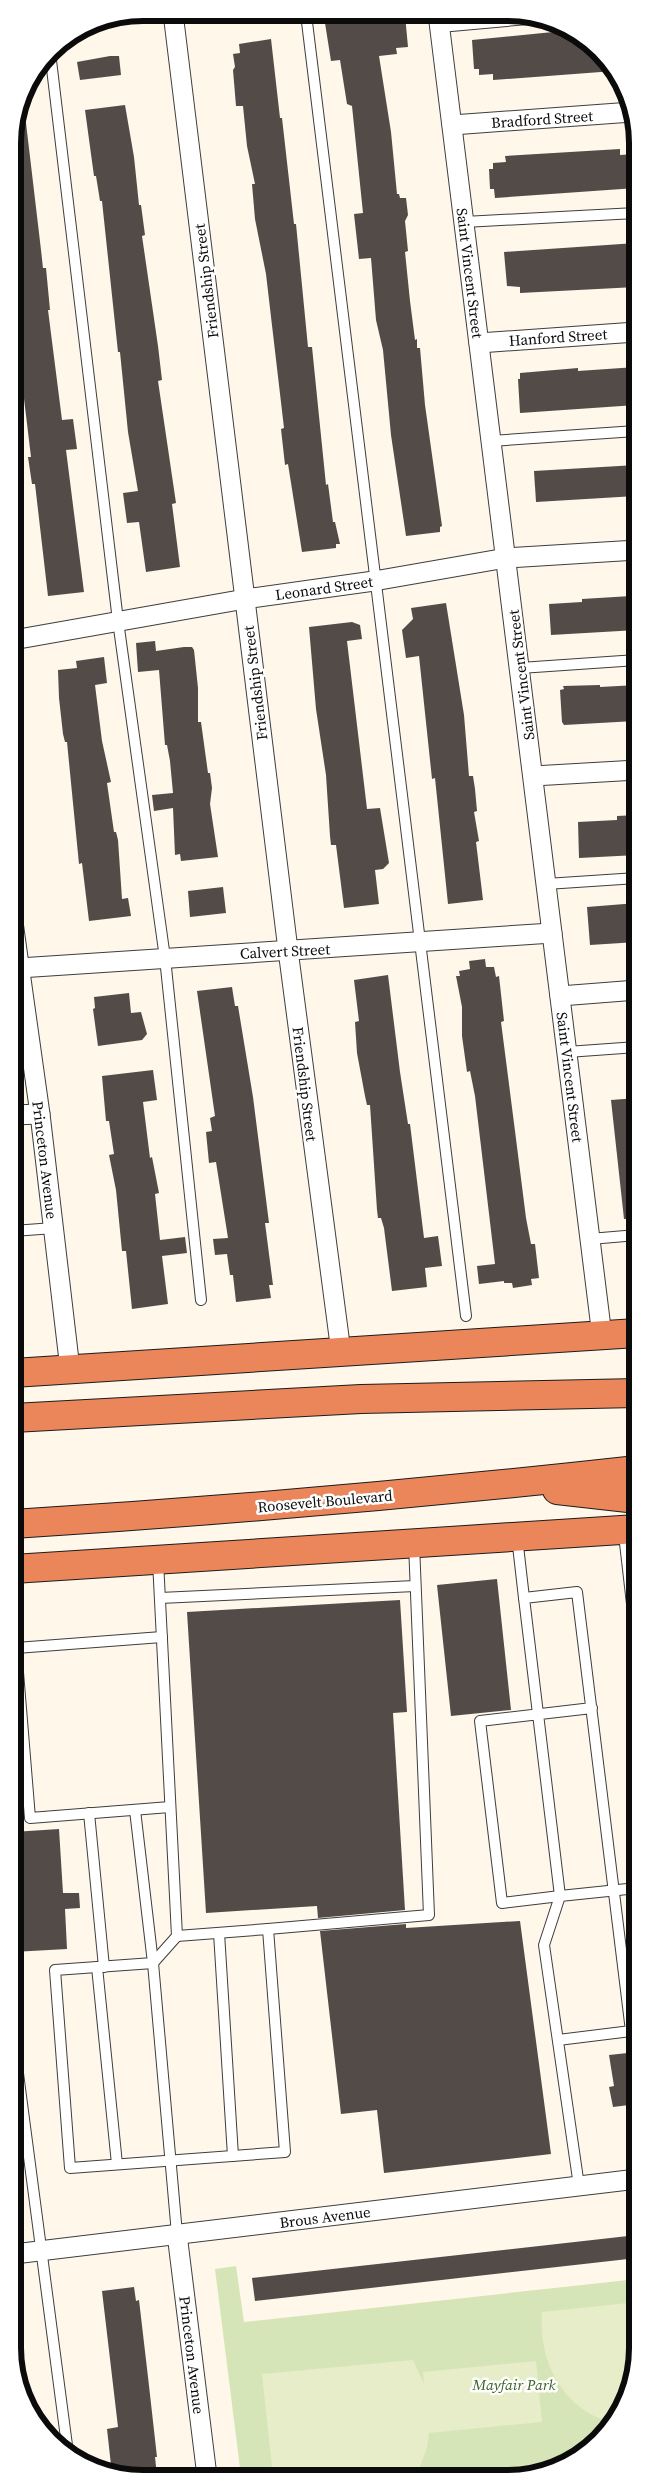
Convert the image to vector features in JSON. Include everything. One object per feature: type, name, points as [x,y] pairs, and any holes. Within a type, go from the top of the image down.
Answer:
[{"type":"highway","points":[[21,1372],[628,1334]]},
{"type":"highway","points":[[21,1380],[70,1369]]},
{"type":"highway","points":[[21,1418],[361,1399],[628,1393]]},
{"type":"highway","name":"Roosevelt Boulevard","points":[[21,1523],[190,1513],[511,1484],[628,1471]]},
{"type":"highway","points":[[511,1484],[628,1498]]},
{"type":"highway","points":[[21,1568],[628,1529]]},
{"type":"street","name":"Friendship Street","points":[[174,21],[288,950],[341,1352]]},
{"type":"street","name":"Saint Vincent Street","points":[[439,21],[602,1336]]},
{"type":"street","name":"Bradford Street","points":[[452,125],[624,113]]},
{"type":"street","name":"Hanford Street","points":[[479,343],[629,332]]},
{"type":"street","name":"Leonard Street","points":[[22,638],[245,599],[374,581],[506,558],[629,550]]},
{"type":"street","points":[[533,776],[629,770]]},
{"type":"street","name":"Calvert Street","points":[[22,968],[552,933]]},
{"type":"street","points":[[560,996],[629,991]]},
{"type":"street","name":"Princeton Avenue","points":[[22,992],[40,1114],[70,1369]]},
{"type":"street","points":[[22,1115],[40,1114]]},
{"type":"street","name":"Brous Avenue","points":[[21,2253],[628,2180]]},
{"type":"street","name":"Princeton Avenue","points":[[177,2234],[206,2470]]},
{"type":"lane","points":[[307,21],[418,942],[466,1316]]},
{"type":"lane","points":[[51,63],[118,621],[166,958],[201,1300]]},
{"type":"lane","points":[[464,222],[629,213]]},
{"type":"lane","points":[[491,441],[629,431]]},
{"type":"lane","points":[[520,668],[629,660]]},
{"type":"lane","points":[[546,884],[629,879]]},
{"type":"lane","points":[[567,1052],[629,1048]]},
{"type":"lane","points":[[22,1230],[54,1228]]},
{"type":"lane","points":[[590,1239],[629,1236]]},
{"type":"lane","points":[[516,1537],[560,1896],[544,1945],[578,2186]]},
{"type":"lane","points":[[268,1930],[285,2152],[70,2168],[55,1970],[153,1963],[177,1936],[268,1930],[429,1915],[414,1543]]},
{"type":"lane","points":[[158,1560],[177,1936]]},
{"type":"lane","points":[[160,1598],[416,1586]]},
{"type":"lane","points":[[524,1598],[577,1592],[628,2008]]},
{"type":"lane","points":[[21,1648],[162,1637]]},
{"type":"lane","points":[[592,1708],[480,1721],[502,1903],[628,1890]]},
{"type":"lane","points":[[21,1712],[30,1818],[170,1807]]},
{"type":"lane","points":[[135,1810],[153,1963],[177,2234]]},
{"type":"lane","points":[[89,1813],[117,2164]]},
{"type":"lane","points":[[219,1933],[233,2156]]},
{"type":"lane","points":[[558,2040],[628,2031]]},
{"type":"lane","points":[[21,2096],[67,2443]]},
{"type":"green space","name":"Mayfair Park","points":[[236,2266],[244,2322],[628,2280],[628,2356],[620,2395],[599,2428],[581,2445],[561,2457],[523,2469],[240,2470],[215,2269]]},
{"type":"green space","points":[[628,2303],[628,2356],[626,2372],[620,2395],[605,2420],[579,2407],[557,2381],[549,2365],[544,2348],[542,2312]]},
{"type":"green space","points":[[413,2360],[424,2384],[423,2372],[536,2361],[542,2422],[429,2433],[427,2448],[419,2470],[272,2470],[262,2374]]},
{"type":"green space","points":[[547,2463],[523,2469],[479,2470]]},
{"type":"building","points":[[345,21],[406,21],[408,47],[396,48],[397,54],[379,56],[391,132],[397,194],[399,194],[400,198],[406,198],[408,215],[405,221],[408,251],[405,252],[415,340],[417,339],[417,348],[420,348],[425,405],[442,526],[440,527],[440,532],[406,536],[391,435],[383,350],[376,320],[371,258],[359,259],[354,214],[363,213],[352,106],[347,104],[340,60],[331,61],[325,23]]},
{"type":"building","points":[[557,32],[581,46],[605,72],[493,80],[493,74],[479,75],[479,69],[474,69],[472,40]]},
{"type":"building","points":[[271,39],[294,224],[296,224],[308,347],[312,347],[326,485],[328,484],[333,522],[335,522],[340,544],[336,544],[336,548],[302,552],[288,464],[285,465],[281,429],[284,428],[266,274],[255,219],[252,184],[255,184],[247,146],[243,106],[236,106],[233,70],[235,67],[233,54],[240,53],[239,44]]},
{"type":"building","points":[[119,56],[121,75],[80,80],[77,62]]},
{"type":"building","points":[[125,105],[145,235],[142,236],[162,380],[158,381],[176,503],[172,504],[180,567],[146,572],[139,522],[127,523],[123,493],[138,491],[128,432],[120,352],[118,352],[102,201],[100,201],[96,176],[94,176],[85,110]]},
{"type":"building","points":[[25,112],[43,268],[46,268],[50,310],[48,310],[62,420],[73,419],[77,449],[66,450],[84,592],[48,596],[35,484],[32,484],[28,457],[31,457],[22,381],[22,127]]},
{"type":"building","points":[[620,149],[620,155],[629,154],[629,188],[495,198],[494,189],[490,189],[489,169],[493,169],[493,163],[506,162],[505,156]]},
{"type":"building","points":[[629,243],[629,287],[520,293],[520,287],[507,286],[504,252]]},
{"type":"building","points":[[629,367],[629,405],[520,413],[518,379],[520,379],[520,373],[578,368],[578,371]]},
{"type":"building","points":[[629,465],[629,496],[536,502],[534,471]]},
{"type":"building","points":[[629,596],[629,630],[551,635],[549,604],[582,602],[582,599]]},
{"type":"building","points":[[446,603],[464,715],[469,776],[473,776],[475,789],[477,811],[474,812],[479,841],[476,842],[483,900],[448,904],[435,778],[432,779],[419,656],[406,658],[402,630],[413,619],[411,608]]},
{"type":"building","points":[[352,622],[360,625],[362,639],[347,641],[367,809],[380,808],[389,863],[383,869],[375,870],[379,904],[344,908],[336,845],[331,845],[326,775],[316,709],[309,627]]},
{"type":"building","points":[[155,641],[156,651],[184,647],[192,647],[194,650],[198,688],[198,722],[201,722],[208,773],[210,773],[212,788],[210,804],[218,857],[181,861],[180,854],[175,855],[173,808],[154,811],[152,795],[173,793],[170,761],[167,745],[165,745],[159,670],[138,672],[136,643]]},
{"type":"building","points":[[104,657],[107,683],[95,685],[102,741],[111,782],[107,783],[114,832],[116,832],[118,840],[122,899],[128,898],[131,916],[89,921],[82,863],[79,864],[67,742],[65,742],[63,734],[59,698],[58,670],[77,668],[76,661]]},
{"type":"building","points":[[629,685],[629,721],[564,725],[562,722],[560,690],[564,689],[563,686]]},
{"type":"building","points":[[629,815],[629,855],[579,858],[578,822],[617,820],[617,816]]},
{"type":"building","points":[[223,887],[226,913],[190,917],[188,891]]},
{"type":"building","points":[[629,904],[629,943],[590,945],[587,907]]},
{"type":"building","points":[[485,959],[486,967],[494,967],[496,977],[499,976],[504,1021],[501,1022],[526,1218],[531,1244],[535,1244],[539,1278],[531,1279],[532,1285],[513,1288],[512,1283],[504,1283],[504,1281],[479,1284],[477,1266],[495,1264],[475,1096],[470,1071],[467,1072],[462,1036],[462,1007],[456,976],[460,976],[459,971],[470,969],[469,961]]},
{"type":"building","points":[[388,975],[400,1072],[408,1124],[410,1124],[424,1238],[438,1236],[442,1266],[425,1268],[427,1287],[392,1291],[384,1228],[381,1218],[378,1218],[377,1210],[370,1105],[367,1105],[357,1053],[355,1022],[359,1021],[354,980]]},
{"type":"building","points":[[232,987],[235,1006],[238,1006],[253,1097],[269,1223],[265,1223],[273,1285],[269,1285],[271,1298],[236,1302],[233,1275],[230,1275],[227,1254],[215,1255],[213,1239],[228,1238],[216,1162],[209,1163],[206,1132],[212,1131],[210,1118],[215,1116],[197,991]]},
{"type":"building","points":[[129,993],[131,1013],[141,1012],[147,1034],[142,1040],[98,1046],[93,1009],[95,1008],[94,997]]},
{"type":"building","points":[[153,1070],[157,1100],[143,1102],[150,1158],[152,1157],[159,1193],[155,1194],[160,1240],[185,1237],[187,1253],[162,1256],[168,1304],[132,1309],[126,1251],[122,1251],[116,1190],[109,1155],[114,1154],[109,1121],[106,1121],[102,1076]]},
{"type":"building","points":[[629,1099],[629,1219],[624,1219],[611,1100]]},
{"type":"building","points":[[497,1579],[511,1710],[451,1716],[437,1585]]},
{"type":"building","points":[[400,1600],[407,1712],[393,1713],[405,1910],[318,1918],[317,1906],[206,1913],[187,1612]]},
{"type":"building","points":[[59,1829],[63,1893],[79,1893],[80,1908],[65,1909],[67,1949],[21,1952],[21,1831]]},
{"type":"building","points":[[520,1921],[551,2154],[384,2173],[377,2110],[341,2114],[320,1931],[406,1924],[406,1928]]},
{"type":"building","points":[[628,2053],[628,2105],[613,2107],[609,2087],[614,2086],[609,2055]]},
{"type":"building","points":[[628,2236],[628,2259],[255,2301],[252,2278]]},
{"type":"building","points":[[134,2287],[136,2301],[139,2300],[157,2457],[155,2457],[156,2470],[143,2470],[111,2465],[107,2429],[118,2427],[102,2291]]}]
